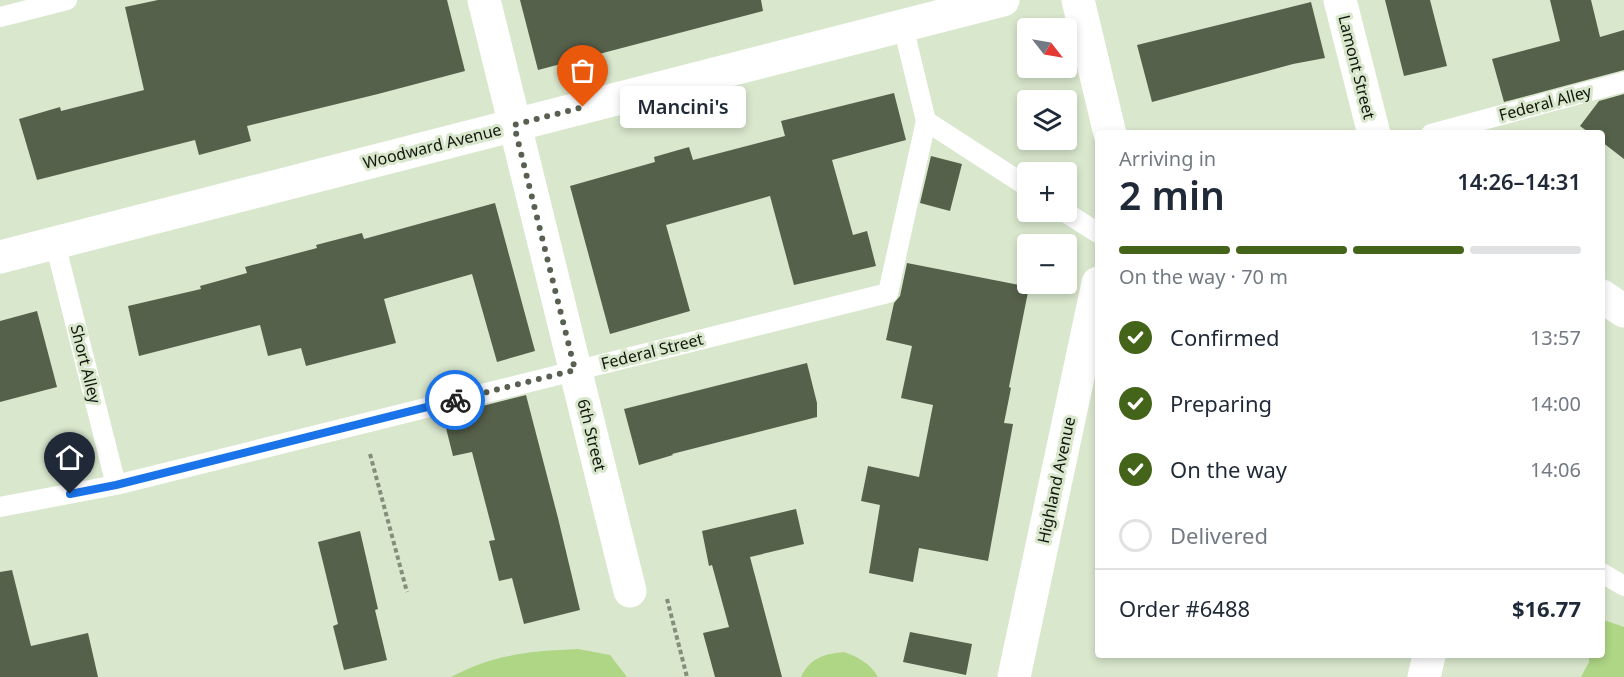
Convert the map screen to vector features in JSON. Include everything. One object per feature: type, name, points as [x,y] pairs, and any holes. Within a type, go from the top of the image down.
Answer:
[{"type":"street","name":"6th Street","points":[[484,0],[630,591]]},
{"type":"street","name":"Woodward Avenue","points":[[0,257],[1004,0]]},
{"type":"street","points":[[1078,0],[1109,130]]},
{"type":"street","name":"Lamont Street","points":[[1340,0],[1373,130]]},
{"type":"street","name":"Highland Avenue","points":[[1014,677],[1095,297]]},
{"type":"street","points":[[1605,298],[1624,311]]},
{"type":"street","points":[[1425,677],[1429,658]]},
{"type":"lane","points":[[0,17],[67,0]]},
{"type":"lane","name":"Federal Street","points":[[0,507],[116,485],[888,293],[926,121],[903,26]]},
{"type":"lane","name":"Federal Alley","points":[[1446,130],[1624,82]]},
{"type":"lane","points":[[926,121],[1017,180]]},
{"type":"lane","points":[[1077,220],[1095,231]]},
{"type":"lane","name":"Short Alley","points":[[55,243],[116,485]]},
{"type":"lane","points":[[1605,575],[1624,586]]},
{"type":"path","points":[[362,423],[407,592]]},
{"type":"path","points":[[667,598],[687,677]]},
{"type":"green space","points":[[1605,620],[1624,627],[1624,677],[1581,677],[1589,658],[1605,658]]},
{"type":"green space","points":[[578,649],[610,655],[627,677],[451,677],[482,663],[513,655]]},
{"type":"green space","points":[[844,652],[863,661],[878,677],[801,677],[809,665],[818,658]]},
{"type":"building","points":[[158,0],[447,0],[465,71],[247,126],[251,141],[199,155],[195,140],[37,180],[19,119],[60,107],[61,111],[144,90],[125,7]]},
{"type":"building","points":[[520,0],[761,0],[763,11],[538,70]]},
{"type":"building","points":[[1385,0],[1430,0],[1447,66],[1404,76]]},
{"type":"building","points":[[1550,0],[1591,0],[1600,37],[1624,30],[1624,70],[1504,102],[1492,59],[1560,41]]},
{"type":"building","points":[[1311,2],[1325,58],[1293,64],[1152,102],[1137,45]]},
{"type":"building","points":[[894,93],[906,140],[832,160],[853,235],[867,231],[876,266],[794,285],[770,196],[666,225],[690,311],[610,334],[570,186],[655,162],[654,157],[689,147],[693,160],[785,136],[781,121]]},
{"type":"building","points":[[1624,94],[1624,159],[1605,144],[1605,130],[1586,130],[1580,126],[1599,101]]},
{"type":"building","points":[[931,156],[962,164],[950,211],[920,203]]},
{"type":"building","points":[[495,203],[535,351],[497,362],[472,274],[384,299],[396,343],[306,366],[301,348],[268,356],[260,325],[139,356],[128,306],[201,289],[200,286],[247,273],[245,267],[317,248],[316,245],[362,233],[364,239]]},
{"type":"building","points":[[907,263],[1017,285],[1017,294],[1028,294],[1009,387],[1011,388],[1004,423],[1013,424],[988,561],[919,548],[913,582],[869,573],[880,505],[861,501],[868,466],[919,477],[933,405],[901,398],[912,346],[886,340],[894,303],[900,296]]},
{"type":"building","points":[[37,311],[57,387],[0,402],[0,321]]},
{"type":"building","points":[[807,363],[817,403],[817,417],[672,454],[639,465],[624,409]]},
{"type":"building","points":[[526,395],[580,610],[524,624],[512,578],[499,581],[489,541],[495,540],[472,452],[453,456],[443,416]]},
{"type":"building","points":[[796,509],[804,544],[750,557],[782,677],[715,677],[703,633],[729,627],[712,565],[709,566],[702,531]]},
{"type":"building","points":[[360,531],[387,660],[344,670],[333,626],[338,624],[318,542]]},
{"type":"building","points":[[12,570],[31,646],[88,633],[98,677],[0,677],[0,572]]},
{"type":"building","points":[[910,632],[972,644],[966,675],[903,662]]},
{"type":"way so far","points":[[455,400],[575,370],[514,125],[583,107]]},
{"type":"place","name":"Mancini's","points":[[583,107]]},
{"type":"route","points":[[70,494],[116,485],[455,400]]}]
